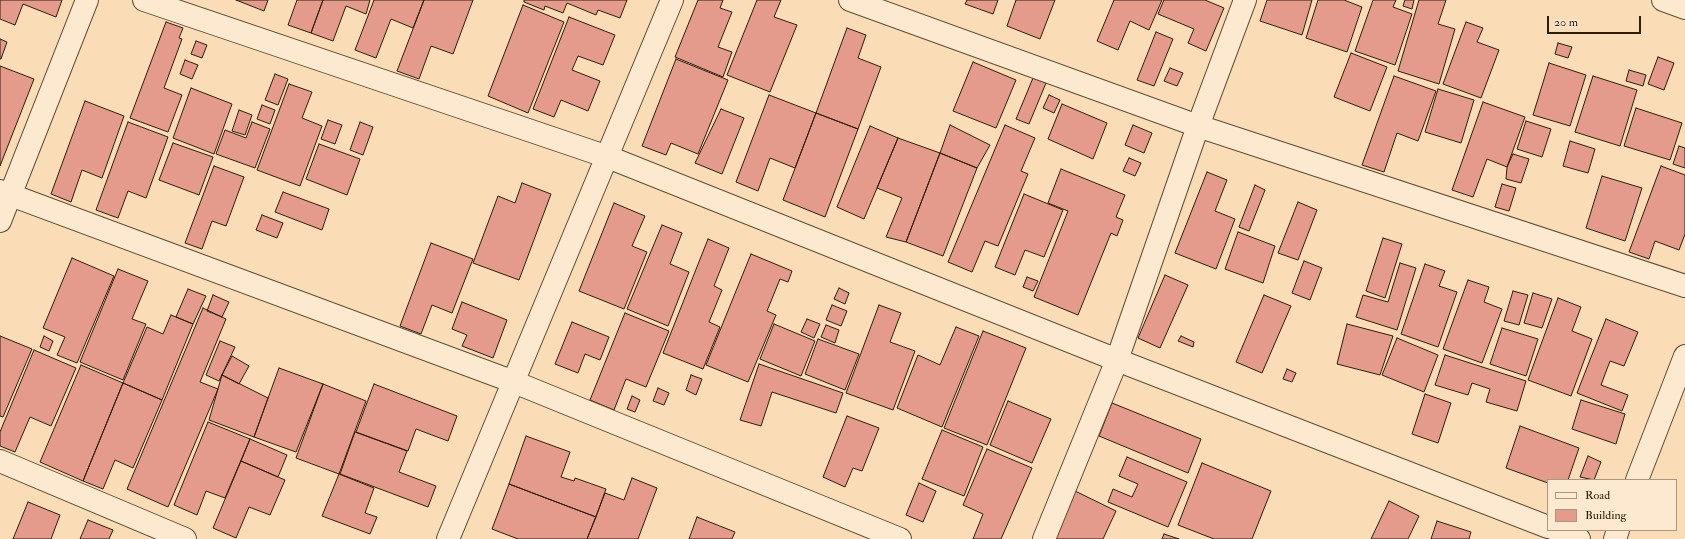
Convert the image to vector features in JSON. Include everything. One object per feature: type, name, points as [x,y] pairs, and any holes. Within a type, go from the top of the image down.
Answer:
[{"type":"street","points":[[0,221],[5,193],[87,0]]},
{"type":"street","points":[[144,0],[608,157],[1117,360],[1547,527]]},
{"type":"street","points":[[448,539],[672,0]]},
{"type":"street","points":[[850,0],[1198,126],[1685,286]]},
{"type":"street","points":[[1044,539],[1117,360],[1198,126],[1245,0]]},
{"type":"street","points":[[1662,0],[1685,8]]},
{"type":"street","points":[[5,193],[514,382],[900,539]]},
{"type":"street","points":[[1637,479],[1685,356]]},
{"type":"street","points":[[0,461],[185,539]]},
{"type":"street","points":[[1559,531],[1579,539]]},
{"type":"building","points":[[0,0],[62,0],[56,17],[23,4],[15,25],[0,19]]},
{"type":"building","points":[[236,0],[268,0],[264,11]]},
{"type":"building","points":[[297,0],[323,0],[311,33],[288,25]]},
{"type":"building","points":[[323,0],[370,0],[366,14],[346,6],[333,41],[311,33]]},
{"type":"building","points":[[374,0],[424,0],[413,28],[391,19],[376,58],[355,50]]},
{"type":"building","points":[[424,0],[473,0],[453,54],[431,46],[419,79],[397,71]]},
{"type":"building","points":[[524,0],[627,0],[620,18],[598,10],[596,15],[567,3],[563,13],[545,6],[544,10],[524,2]]},
{"type":"building","points":[[698,0],[723,0],[720,8],[732,12],[718,47],[732,52],[723,77],[675,57]]},
{"type":"building","points":[[757,0],[781,0],[774,17],[797,25],[770,92],[727,75]]},
{"type":"building","points":[[967,0],[998,0],[993,14],[965,4]]},
{"type":"building","points":[[1016,0],[1055,0],[1040,39],[1007,26]]},
{"type":"building","points":[[1114,0],[1162,0],[1149,30],[1130,21],[1118,50],[1097,41]]},
{"type":"building","points":[[1164,0],[1205,0],[1224,8],[1206,51],[1188,43],[1194,29],[1158,14]]},
{"type":"building","points":[[1267,0],[1312,0],[1302,35],[1260,21]]},
{"type":"building","points":[[1318,0],[1344,0],[1362,7],[1347,52],[1306,38]]},
{"type":"building","points":[[1373,0],[1396,0],[1393,7],[1412,14],[1395,65],[1355,51]]},
{"type":"building","points":[[1405,0],[1414,0],[1412,9],[1403,6]]},
{"type":"building","points":[[1419,0],[1446,0],[1438,24],[1455,29],[1439,84],[1398,71]]},
{"type":"building","points":[[523,5],[564,22],[528,113],[488,96]]},
{"type":"building","points":[[569,17],[615,35],[603,65],[578,56],[572,70],[600,81],[588,111],[561,100],[554,117],[533,109]]},
{"type":"building","points":[[166,22],[183,28],[179,38],[182,39],[164,88],[182,95],[168,132],[130,118]]},
{"type":"building","points":[[1466,22],[1483,28],[1477,42],[1499,50],[1481,98],[1443,84]]},
{"type":"building","points":[[847,28],[866,35],[858,58],[881,67],[858,129],[816,113]]},
{"type":"building","points":[[1156,32],[1173,39],[1154,86],[1137,80]]},
{"type":"building","points":[[0,39],[7,42],[1,59],[0,59]]},
{"type":"building","points":[[196,41],[207,45],[202,58],[191,54]]},
{"type":"building","points":[[1558,43],[1572,47],[1568,58],[1555,54]]},
{"type":"building","points":[[1351,53],[1387,67],[1370,111],[1334,97]]},
{"type":"building","points":[[1658,57],[1674,63],[1664,90],[1648,84]]},
{"type":"building","points":[[676,59],[728,80],[698,154],[671,143],[666,155],[642,146]]},
{"type":"building","points":[[185,60],[198,65],[192,79],[180,74]]},
{"type":"building","points":[[973,62],[1016,80],[996,128],[953,111]]},
{"type":"building","points":[[1549,63],[1586,75],[1570,126],[1533,115]]},
{"type":"building","points":[[0,66],[34,79],[0,166]]},
{"type":"building","points":[[1170,68],[1183,73],[1177,86],[1164,81]]},
{"type":"building","points":[[1629,70],[1646,75],[1643,86],[1626,81]]},
{"type":"building","points":[[275,74],[288,79],[278,105],[265,100]]},
{"type":"building","points":[[1394,76],[1436,91],[1418,141],[1397,133],[1384,172],[1362,165]]},
{"type":"building","points":[[1593,76],[1637,90],[1620,146],[1575,132]]},
{"type":"building","points":[[1033,78],[1046,83],[1029,124],[1016,119]]},
{"type":"building","points":[[289,84],[312,92],[302,118],[322,126],[300,186],[257,170]]},
{"type":"building","points":[[191,88],[232,104],[214,154],[173,138]]},
{"type":"building","points":[[1438,89],[1474,100],[1461,143],[1425,132]]},
{"type":"building","points":[[769,95],[816,113],[795,168],[770,158],[758,191],[736,182]]},
{"type":"building","points":[[1049,95],[1060,100],[1054,113],[1043,108]]},
{"type":"building","points":[[85,101],[124,116],[102,178],[82,170],[71,202],[51,194]]},
{"type":"building","points":[[1483,102],[1525,117],[1507,167],[1487,159],[1473,197],[1452,190]]},
{"type":"building","points":[[1062,104],[1107,123],[1093,159],[1048,139]]},
{"type":"building","points":[[262,105],[275,110],[270,124],[257,119]]},
{"type":"building","points":[[1636,108],[1682,123],[1670,160],[1624,146]]},
{"type":"building","points":[[721,109],[744,118],[722,174],[695,163]]},
{"type":"building","points":[[239,110],[252,115],[245,135],[232,131]]},
{"type":"building","points":[[816,113],[858,129],[825,217],[783,200]]},
{"type":"building","points":[[328,120],[342,125],[335,144],[321,139]]},
{"type":"building","points":[[1526,121],[1551,129],[1542,157],[1517,149]]},
{"type":"building","points":[[128,122],[168,137],[146,198],[128,191],[118,218],[96,210]]},
{"type":"building","points":[[252,122],[270,129],[255,168],[216,154],[225,130],[246,138]]},
{"type":"building","points":[[360,122],[373,127],[363,155],[350,150]]},
{"type":"building","points":[[950,125],[990,145],[977,168],[940,153]]},
{"type":"building","points":[[1005,125],[1035,138],[1021,171],[1028,174],[998,246],[985,241],[972,272],[948,262]]},
{"type":"building","points":[[1133,125],[1152,133],[1144,153],[1125,145]]},
{"type":"building","points":[[870,126],[898,138],[864,219],[837,207]]},
{"type":"building","points":[[898,138],[940,153],[906,242],[886,237],[902,198],[877,188]]},
{"type":"building","points":[[1570,141],[1595,149],[1588,173],[1563,166]]},
{"type":"building","points":[[173,143],[213,157],[199,195],[159,180]]},
{"type":"building","points":[[319,144],[360,159],[347,195],[306,179]]},
{"type":"building","points":[[1679,146],[1685,148],[1685,168],[1673,164]]},
{"type":"building","points":[[940,153],[977,168],[943,256],[906,242]]},
{"type":"building","points":[[1513,154],[1529,159],[1521,183],[1506,179],[1507,167]]},
{"type":"building","points":[[1129,158],[1141,163],[1135,176],[1123,171]]},
{"type":"building","points":[[214,166],[244,177],[226,226],[212,221],[202,249],[185,243]]},
{"type":"building","points":[[1661,166],[1685,175],[1685,234],[1679,250],[1655,241],[1649,259],[1629,252]]},
{"type":"building","points":[[1061,169],[1125,195],[1116,217],[1123,220],[1117,236],[1111,233],[1078,315],[1034,297],[1068,211],[1048,203]]},
{"type":"building","points":[[1207,172],[1227,180],[1215,211],[1235,219],[1216,269],[1175,253]]},
{"type":"building","points":[[1602,176],[1642,188],[1625,241],[1586,228]]},
{"type":"building","points":[[522,183],[551,194],[519,280],[473,263],[498,196],[515,203]]},
{"type":"building","points":[[1502,184],[1516,188],[1509,211],[1495,207]]},
{"type":"building","points":[[1255,185],[1265,190],[1249,231],[1239,227]]},
{"type":"building","points":[[283,192],[329,209],[322,230],[275,212]]},
{"type":"building","points":[[1024,194],[1063,210],[1044,257],[1025,250],[1015,275],[995,267]]},
{"type":"building","points":[[1298,202],[1317,210],[1298,260],[1278,253]]},
{"type":"building","points":[[614,203],[645,216],[632,246],[647,252],[624,309],[579,291]]},
{"type":"building","points":[[262,215],[283,223],[277,238],[256,230]]},
{"type":"building","points":[[662,225],[682,233],[670,264],[689,272],[668,326],[627,309]]},
{"type":"building","points":[[1238,232],[1275,246],[1263,283],[1225,269]]},
{"type":"building","points":[[1383,238],[1402,244],[1385,298],[1366,291]]},
{"type":"building","points":[[708,239],[729,248],[714,286],[722,290],[709,322],[720,327],[703,369],[663,353]]},
{"type":"building","points":[[431,243],[473,259],[452,313],[432,305],[421,334],[400,326]]},
{"type":"building","points":[[751,254],[792,271],[788,282],[780,279],[767,311],[776,315],[748,382],[706,365]]},
{"type":"building","points":[[72,258],[114,276],[77,363],[57,355],[65,337],[43,328]]},
{"type":"building","points":[[1304,261],[1322,268],[1310,300],[1292,293]]},
{"type":"building","points":[[1400,263],[1416,268],[1397,330],[1356,317],[1363,295],[1388,302]]},
{"type":"building","points":[[1425,264],[1445,271],[1439,286],[1457,292],[1438,347],[1401,334]]},
{"type":"building","points":[[118,269],[148,281],[132,319],[146,324],[123,380],[80,362]]},
{"type":"building","points":[[1165,275],[1188,285],[1160,348],[1138,338]]},
{"type":"building","points":[[1027,277],[1038,281],[1033,291],[1023,287]]},
{"type":"building","points":[[1468,280],[1489,287],[1484,302],[1502,309],[1482,363],[1443,349]]},
{"type":"building","points":[[839,288],[849,293],[845,304],[834,299]]},
{"type":"building","points":[[188,289],[206,296],[193,324],[176,317]]},
{"type":"building","points":[[1513,291],[1528,295],[1519,325],[1504,321]]},
{"type":"building","points":[[1533,293],[1552,299],[1542,328],[1524,323]]},
{"type":"building","points":[[213,295],[229,302],[222,317],[207,311]]},
{"type":"building","points":[[1264,295],[1291,306],[1262,373],[1236,362]]},
{"type":"building","points":[[1558,298],[1581,307],[1572,331],[1592,339],[1571,396],[1528,380]]},
{"type":"building","points":[[462,302],[507,320],[493,358],[462,346],[467,335],[452,329]]},
{"type":"building","points":[[832,305],[847,311],[841,326],[826,320]]},
{"type":"building","points":[[879,305],[901,313],[890,342],[915,351],[893,410],[846,393]]},
{"type":"building","points":[[203,308],[226,319],[200,382],[218,389],[168,507],[127,489]]},
{"type":"building","points":[[625,313],[669,331],[646,387],[626,379],[614,410],[590,400]]},
{"type":"building","points":[[171,315],[193,324],[162,400],[123,383],[147,327],[163,334]]},
{"type":"building","points":[[807,319],[820,324],[814,338],[801,332]]},
{"type":"building","points":[[1606,319],[1638,332],[1624,366],[1610,361],[1601,385],[1628,395],[1622,411],[1577,393]]},
{"type":"building","points":[[572,322],[609,337],[600,360],[585,354],[578,373],[555,364]]},
{"type":"building","points":[[774,324],[815,341],[801,376],[760,359]]},
{"type":"building","points":[[1347,324],[1393,336],[1380,375],[1337,364]]},
{"type":"building","points":[[826,325],[839,330],[835,343],[821,337]]},
{"type":"building","points":[[956,327],[979,336],[942,427],[897,408],[918,355],[940,365]]},
{"type":"building","points":[[1502,328],[1538,339],[1526,376],[1490,364]]},
{"type":"building","points":[[983,331],[1026,348],[987,445],[944,428]]},
{"type":"building","points":[[0,336],[32,349],[3,417],[0,416]]},
{"type":"building","points":[[44,336],[53,341],[49,351],[40,347]]},
{"type":"building","points":[[1181,336],[1194,342],[1193,347],[1178,341]]},
{"type":"building","points":[[1397,338],[1438,355],[1424,392],[1382,375]]},
{"type":"building","points":[[818,339],[859,354],[845,390],[805,374]]},
{"type":"building","points":[[220,341],[235,347],[219,381],[206,375]]},
{"type":"building","points":[[34,350],[76,368],[51,426],[30,417],[15,452],[0,446],[0,432]]},
{"type":"building","points":[[1445,355],[1526,381],[1517,411],[1486,402],[1490,389],[1472,383],[1468,395],[1435,385]]},
{"type":"building","points":[[232,356],[249,366],[239,384],[222,375]]},
{"type":"building","points":[[759,364],[843,393],[836,413],[772,392],[761,426],[740,420]]},
{"type":"building","points":[[81,365],[123,383],[83,481],[40,462]]},
{"type":"building","points":[[279,368],[323,384],[296,452],[254,437]]},
{"type":"building","points":[[1287,369],[1296,373],[1292,382],[1283,379]]},
{"type":"building","points":[[222,375],[268,398],[254,437],[209,420]]},
{"type":"building","points":[[691,375],[702,379],[696,395],[686,390]]},
{"type":"building","points":[[123,383],[162,400],[133,468],[115,460],[103,489],[83,481]]},
{"type":"building","points":[[323,384],[366,401],[339,474],[296,458]]},
{"type":"building","points":[[374,384],[457,416],[448,441],[416,429],[408,451],[356,432]]},
{"type":"building","points":[[658,388],[669,393],[664,405],[653,401]]},
{"type":"building","points":[[1425,394],[1451,403],[1438,443],[1412,434]]},
{"type":"building","points":[[632,396],[640,400],[635,412],[627,409]]},
{"type":"building","points":[[1581,400],[1625,414],[1616,444],[1572,429]]},
{"type":"building","points":[[1008,401],[1051,419],[1032,463],[990,445]]},
{"type":"building","points":[[1112,403],[1201,439],[1188,473],[1099,436]]},
{"type":"building","points":[[847,416],[879,428],[862,471],[853,468],[845,487],[823,477]]},
{"type":"building","points":[[208,422],[250,439],[225,498],[206,491],[197,515],[174,505]]},
{"type":"building","points":[[1520,426],[1579,448],[1568,479],[1547,479],[1547,483],[1506,468]]},
{"type":"building","points":[[942,430],[983,447],[964,496],[922,479]]},
{"type":"building","points":[[355,432],[407,451],[399,472],[436,486],[428,507],[340,474]]},
{"type":"building","points":[[526,436],[570,452],[561,477],[574,481],[575,478],[606,489],[596,517],[509,484]]},
{"type":"building","points":[[250,439],[287,455],[278,477],[241,461]]},
{"type":"building","points":[[987,449],[1032,468],[1001,539],[973,539],[983,514],[963,505]]},
{"type":"building","points":[[1588,456],[1601,462],[1594,479],[1580,477]]},
{"type":"building","points":[[1127,457],[1187,482],[1168,527],[1108,502],[1113,489],[1132,497],[1138,484],[1119,476]]},
{"type":"building","points":[[241,461],[285,480],[270,515],[249,507],[236,538],[213,528]]},
{"type":"building","points":[[1202,463],[1271,491],[1252,539],[1214,539],[1178,525]]},
{"type":"building","points":[[339,474],[374,488],[365,513],[377,517],[370,534],[322,516]]},
{"type":"building","points":[[632,478],[657,488],[638,539],[587,539],[605,493],[624,500]]},
{"type":"building","points":[[919,483],[936,491],[923,522],[906,515]]},
{"type":"building","points":[[509,484],[596,517],[587,539],[518,539],[492,529]]},
{"type":"building","points":[[1075,491],[1116,511],[1103,539],[1053,539]]},
{"type":"building","points":[[1389,501],[1419,516],[1408,539],[1371,539]]},
{"type":"building","points":[[28,502],[60,515],[51,539],[13,539]]},
{"type":"building","points":[[697,517],[735,532],[732,539],[689,539]]},
{"type":"building","points":[[88,520],[113,530],[109,539],[80,539]]},
{"type":"building","points":[[1437,521],[1471,532],[1469,539],[1431,539]]},
{"type":"building","points":[[1164,534],[1179,539],[1162,539]]}]
